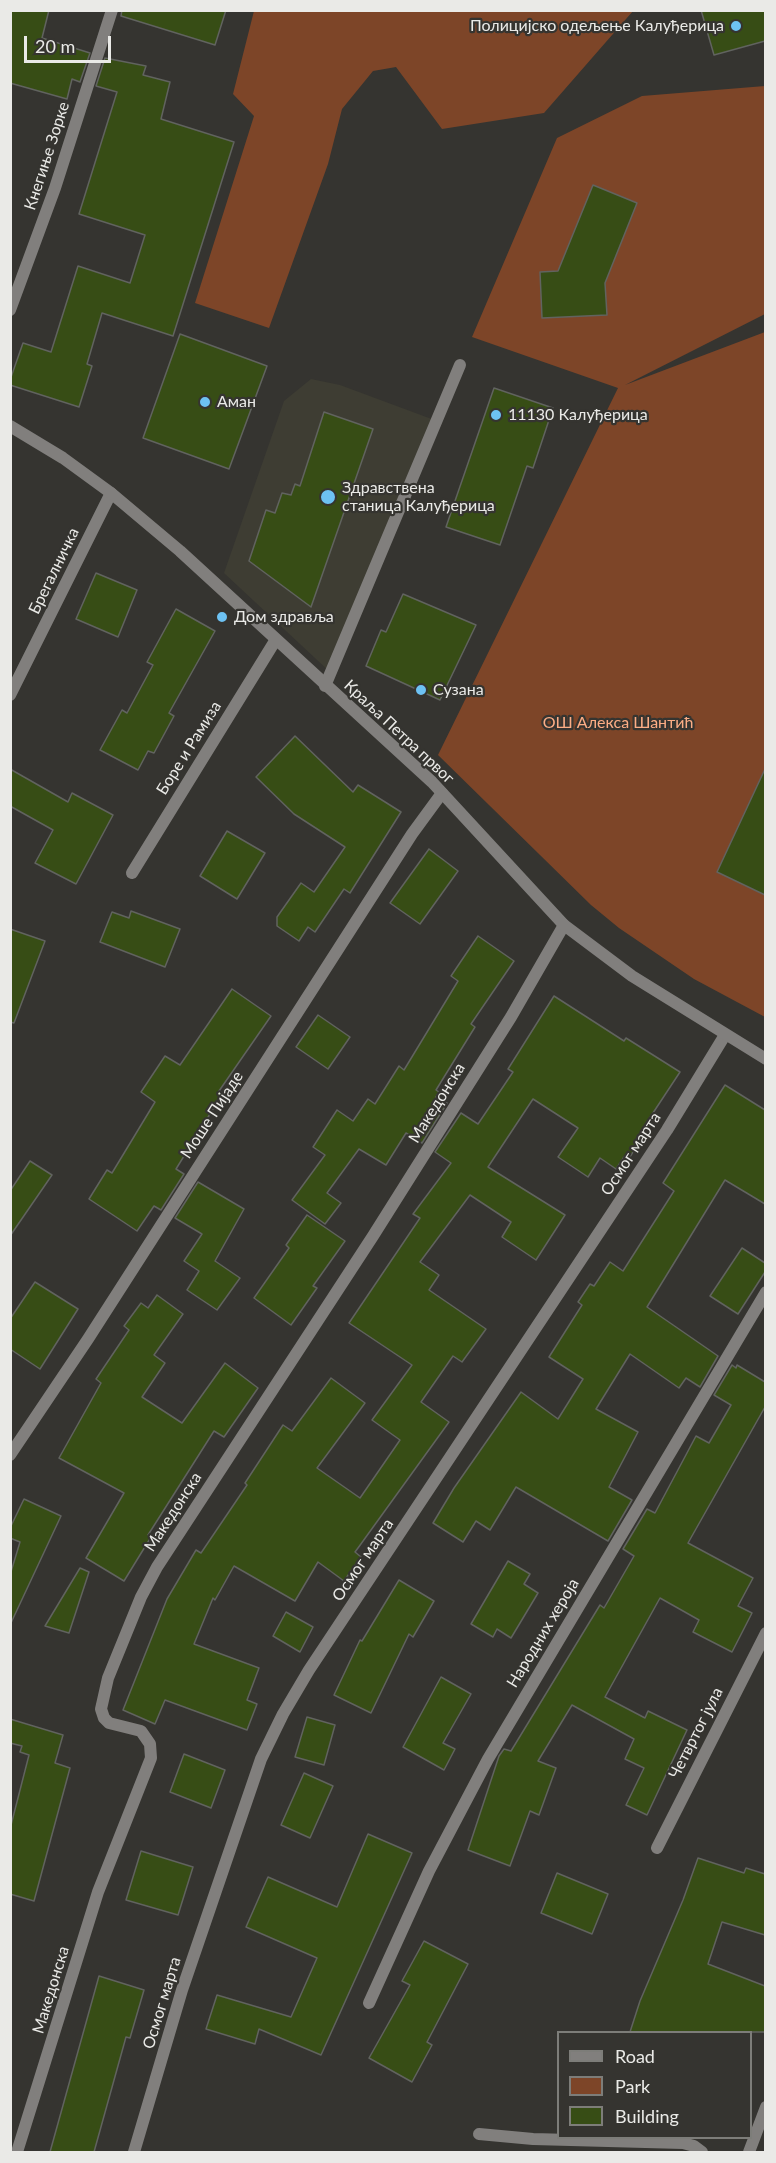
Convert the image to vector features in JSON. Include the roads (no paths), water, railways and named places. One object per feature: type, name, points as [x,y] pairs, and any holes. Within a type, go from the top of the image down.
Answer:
[{"type":"street","name":"Кнегиње Зорке","points":[[10,310],[55,188],[112,10]]},
{"type":"street","points":[[325,686],[460,365]]},
{"type":"street","name":"Краља Петра првог","points":[[10,426],[63,458],[111,493],[180,551],[442,793],[564,925],[632,976],[765,1059]]},
{"type":"street","name":"Брегалничка","points":[[10,696],[111,493]]},
{"type":"street","name":"Боре и Рамиза","points":[[132,873],[275,640]]},
{"type":"street","name":"Моше Пијаде","points":[[10,1455],[88,1339],[412,834],[442,793]]},
{"type":"street","name":"Македонска","points":[[17,2152],[98,1892],[151,1758],[150,1744],[141,1731],[109,1723],[104,1719],[101,1709],[108,1678],[137,1607],[157,1567],[374,1236],[511,1017],[564,925]]},
{"type":"street","name":"Осмог марта","points":[[134,2152],[182,1990],[261,1759],[283,1714],[309,1670],[667,1130],[725,1035]]},
{"type":"street","name":"Народних хероја","points":[[369,2003],[429,1870],[488,1759],[765,1292]]},
{"type":"street","name":"Четвртог јула","points":[[657,1848],[765,1633]]},
{"type":"street","points":[[749,2152],[765,2107]]},
{"type":"street","points":[[479,2134],[533,2139],[683,2143],[694,2146],[702,2152]]},
{"type":"place","name":"Полицијско одељење Калуђерица","points":[[736,26]]},
{"type":"place","name":"Аман","points":[[205,402]]},
{"type":"place","name":"11130 Калуђерица","points":[[496,415]]},
{"type":"place","name":"Здравствена станица Калуђерица","points":[[328,497]]},
{"type":"place","name":"Дом здравља","points":[[222,617]]},
{"type":"place","name":"Сузана","points":[[421,690]]},
{"type":"park label","name":"ОШ Алекса Шантић","points":[[618,723]]}]
